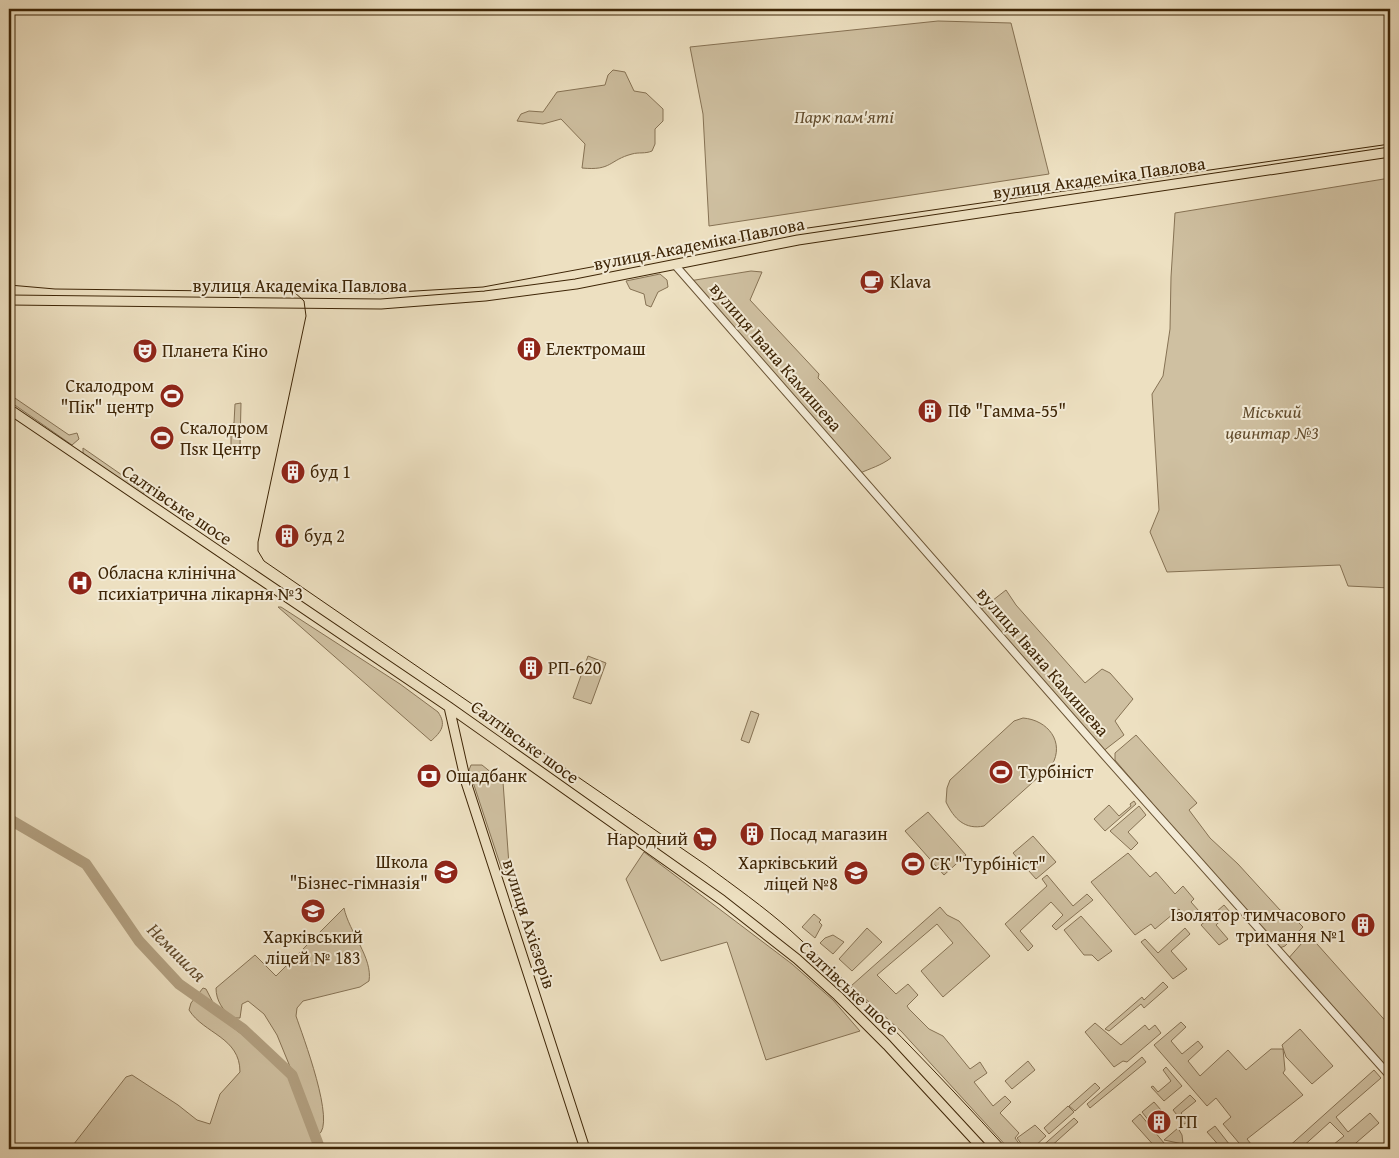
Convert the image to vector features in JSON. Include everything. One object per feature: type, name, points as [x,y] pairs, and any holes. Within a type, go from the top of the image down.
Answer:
[{"type":"main road","name":"вулиця Академіка Павлова","points":[[9,300],[314,304],[437,301],[576,284],[792,241],[1390,152]]},
{"type":"main road","name":"Салтівське шосе","points":[[9,409],[449,707],[722,900],[797,959],[874,1032],[982,1149]]},
{"type":"main road","name":"вулиця Ахієзерів","points":[[449,707],[466,782],[586,1149]]},
{"type":"street","name":"вулиця Івана Камишева","points":[[676,265],[1111,763],[1390,1076]]},
{"type":"green space","name":"Парк пам'яті","points":[[938,21],[1011,23],[1049,174],[709,226],[703,114],[690,47]]},
{"type":"green space","points":[[613,70],[625,72],[634,91],[646,93],[663,109],[663,121],[655,129],[655,144],[652,151],[624,156],[599,168],[582,168],[585,144],[561,119],[543,124],[517,121],[521,114],[529,111],[543,112],[557,92],[605,85],[608,75]]},
{"type":"green space","name":"Міський цвинтар №3","points":[[1390,178],[1390,588],[1348,586],[1340,565],[1167,572],[1150,532],[1159,510],[1152,394],[1163,376],[1170,329],[1175,213]]},
{"type":"green space","points":[[751,271],[762,272],[750,300],[819,374],[818,378],[891,458],[858,474],[689,281]]},
{"type":"green space","points":[[660,274],[667,280],[668,287],[658,292],[651,307],[646,305],[644,294],[630,289],[626,281]]},
{"type":"green space","points":[[9,394],[69,435],[77,433],[79,439],[72,445],[9,401]]},
{"type":"green space","points":[[241,403],[240,446],[231,446],[231,424],[234,423],[235,404]]},
{"type":"green space","name":"Скалодром Пsк Центр","points":[[156,429],[168,429],[168,447],[156,447]]},
{"type":"green space","points":[[83,448],[145,491],[143,495],[83,454]]},
{"type":"green space","points":[[1006,590],[1016,605],[1085,683],[1102,669],[1110,673],[1133,699],[1115,721],[1124,735],[1102,752],[979,611]]},
{"type":"green space","points":[[278,607],[281,607],[400,684],[438,712],[442,721],[442,728],[438,734],[431,741]]},
{"type":"green space","points":[[588,656],[606,663],[591,704],[573,698]]},
{"type":"green space","points":[[751,711],[759,714],[749,743],[741,740]]},
{"type":"green space","name":"Турбініст","points":[[1023,718],[1040,723],[1052,734],[1055,741],[1056,756],[1052,765],[984,826],[966,825],[957,818],[946,802],[947,788],[950,780],[1014,721]]},
{"type":"green space","points":[[1136,735],[1197,803],[1189,810],[1210,838],[1238,864],[1280,910],[1294,918],[1303,927],[1285,946],[1277,949],[1169,827],[1171,825],[1115,760],[1115,753]]},
{"type":"green space","points":[[471,765],[482,765],[503,782],[509,865],[507,871],[503,873],[469,770]]},
{"type":"green space","points":[[1134,801],[1136,804],[1105,831],[1094,819],[1109,805],[1119,816]]},
{"type":"green space","points":[[1139,806],[1146,815],[1128,832],[1138,843],[1131,850],[1110,831]]},
{"type":"green space","points":[[928,812],[966,855],[944,875],[905,831]]},
{"type":"green space","points":[[1033,836],[1056,862],[1036,879],[1013,853]]},
{"type":"green space","points":[[644,852],[792,964],[833,1000],[860,1031],[766,1060],[727,942],[661,961],[626,879]]},
{"type":"green space","points":[[1128,853],[1150,877],[1156,872],[1175,894],[1183,886],[1194,899],[1191,902],[1199,911],[1189,920],[1179,909],[1155,929],[1151,924],[1135,935],[1091,882]]},
{"type":"green space","points":[[1047,875],[1073,906],[1087,894],[1093,900],[1056,930],[1052,926],[1063,915],[1051,902],[1020,931],[1033,946],[1028,951],[1005,924],[1047,886],[1042,879]]},
{"type":"green space","points":[[1224,905],[1230,912],[1216,925],[1228,939],[1219,945],[1201,925]]},
{"type":"green space","points":[[940,907],[947,915],[959,921],[990,956],[943,997],[921,971],[953,943],[937,924],[877,975],[896,994],[908,984],[918,995],[907,1006],[909,1009],[929,1029],[943,1036],[970,1069],[980,1062],[987,1073],[974,1082],[993,1106],[1005,1096],[1011,1102],[1000,1113],[1019,1133],[1015,1138],[1023,1149],[1009,1149],[901,1031],[851,986]]},
{"type":"green space","points":[[344,908],[364,954],[369,972],[369,981],[360,987],[303,1001],[297,1008],[296,1016],[311,1059],[321,1098],[323,1128],[318,1135],[277,1035],[264,1014],[248,1001],[242,1004],[240,1018],[232,1018],[221,1005],[217,997],[216,988],[255,955],[276,976]]},
{"type":"green space","points":[[814,914],[821,920],[819,922],[822,925],[815,938],[802,927]]},
{"type":"green space","points":[[1081,916],[1112,951],[1098,961],[1092,955],[1084,955],[1064,930]]},
{"type":"green space","points":[[867,928],[882,942],[852,971],[839,959]]},
{"type":"green space","points":[[1185,928],[1190,934],[1171,951],[1187,969],[1173,979],[1141,942],[1145,939],[1158,953]]},
{"type":"green space","points":[[833,935],[844,942],[833,954],[820,943],[825,938]]},
{"type":"green space","points":[[1309,935],[1390,1026],[1390,1076],[1287,960]]},
{"type":"green space","points":[[1163,982],[1168,987],[1144,1008],[1141,1004],[1109,1031],[1105,1029],[1142,997],[1144,1000]]},
{"type":"green space","points":[[203,988],[206,989],[221,1018],[269,1056],[290,1079],[317,1149],[70,1149],[126,1077],[132,1075],[178,1105],[197,1120],[210,1124],[220,1094],[240,1072],[238,1060],[228,1043],[203,1025],[189,1010],[191,1003]]},
{"type":"green space","points":[[1181,1022],[1186,1027],[1171,1041],[1182,1054],[1198,1041],[1203,1047],[1188,1061],[1200,1076],[1228,1050],[1246,1070],[1271,1049],[1283,1049],[1285,1070],[1283,1073],[1303,1095],[1247,1139],[1255,1149],[1244,1149],[1223,1124],[1231,1117],[1216,1098],[1207,1106],[1154,1045]]},
{"type":"green space","points":[[1095,1023],[1121,1045],[1145,1025],[1149,1030],[1155,1025],[1161,1033],[1127,1062],[1123,1061],[1114,1067],[1085,1032]]},
{"type":"green space","points":[[1300,1029],[1333,1066],[1312,1084],[1286,1057],[1282,1045]]},
{"type":"green space","points":[[1142,1057],[1146,1062],[1090,1108],[1087,1104]]},
{"type":"green space","points":[[1028,1061],[1035,1070],[1012,1089],[1005,1081]]},
{"type":"green space","points":[[1166,1067],[1182,1086],[1164,1101],[1151,1087],[1153,1086],[1158,1092],[1171,1081],[1163,1070]]},
{"type":"green space","points":[[1374,1070],[1381,1078],[1336,1117],[1348,1132],[1370,1113],[1379,1123],[1349,1149],[1328,1149],[1344,1136],[1330,1122],[1300,1149],[1286,1149]]},
{"type":"green space","points":[[1095,1083],[1100,1088],[1075,1111],[1069,1106]]},
{"type":"green space","points":[[1190,1095],[1196,1101],[1181,1113],[1188,1122],[1184,1124],[1173,1110]]},
{"type":"green space","points":[[1154,1102],[1161,1110],[1149,1121],[1142,1112]]},
{"type":"green space","points":[[1068,1106],[1074,1112],[1049,1134],[1044,1128]]},
{"type":"green space","points":[[1140,1114],[1169,1149],[1157,1149],[1132,1121]]},
{"type":"green space","points":[[1074,1118],[1078,1122],[1048,1149],[1039,1149]]},
{"type":"green space","points":[[1035,1125],[1046,1136],[1032,1149],[1025,1149],[1017,1138]]},
{"type":"green space","points":[[1215,1126],[1233,1149],[1222,1149],[1207,1132]]},
{"type":"green space","points":[[1178,1128],[1182,1135],[1183,1144],[1164,1140]]},
{"type":"waterway","name":"Немишля","points":[[9,819],[86,864],[139,941],[179,984],[243,1029],[292,1075],[320,1149]]},
{"type":"tram line","points":[[9,285],[55,289],[381,293],[483,287],[787,231],[1390,144]]},
{"type":"tram line","points":[[293,291],[304,301],[306,316],[258,542],[258,551],[264,561],[706,865],[770,913],[819,956],[874,1010],[1007,1149]]},
{"type":"place","name":"Klava","points":[[872,282]]},
{"type":"place","name":"Електромаш","points":[[529,349]]},
{"type":"place","name":"Планета Кіно","points":[[145,351]]},
{"type":"place","name":"Скалодром \"Пік\" центр","points":[[172,396]]},
{"type":"place","name":"ПФ \"Гамма-55\"","points":[[930,411]]},
{"type":"place","name":"Скалодром Пsк Центр","points":[[162,438]]},
{"type":"place","name":"буд 1","points":[[293,472]]},
{"type":"place","name":"буд 2","points":[[287,536]]},
{"type":"place","name":"Обласна клінічна психіатрична лікарня №3","points":[[80,583]]},
{"type":"place","name":"РП-620","points":[[531,668]]},
{"type":"place","name":"Турбініст","points":[[1001,772]]},
{"type":"place","name":"Ощадбанк","points":[[429,776]]},
{"type":"place","name":"Посад магазин","points":[[752,834]]},
{"type":"place","name":"Народний","points":[[705,839]]},
{"type":"place","name":"СК \"Турбініст\"","points":[[913,864]]},
{"type":"place","name":"Школа \"Бізнес-гімназія\"","points":[[446,872]]},
{"type":"place","name":"Харківський ліцей №8","points":[[856,873]]},
{"type":"place","name":"Харківський ліцей № 183","points":[[313,911]]},
{"type":"place","name":"Ізолятор тимчасового тримання №1","points":[[1363,925]]},
{"type":"place","name":"ТП","points":[[1159,1122]]}]
